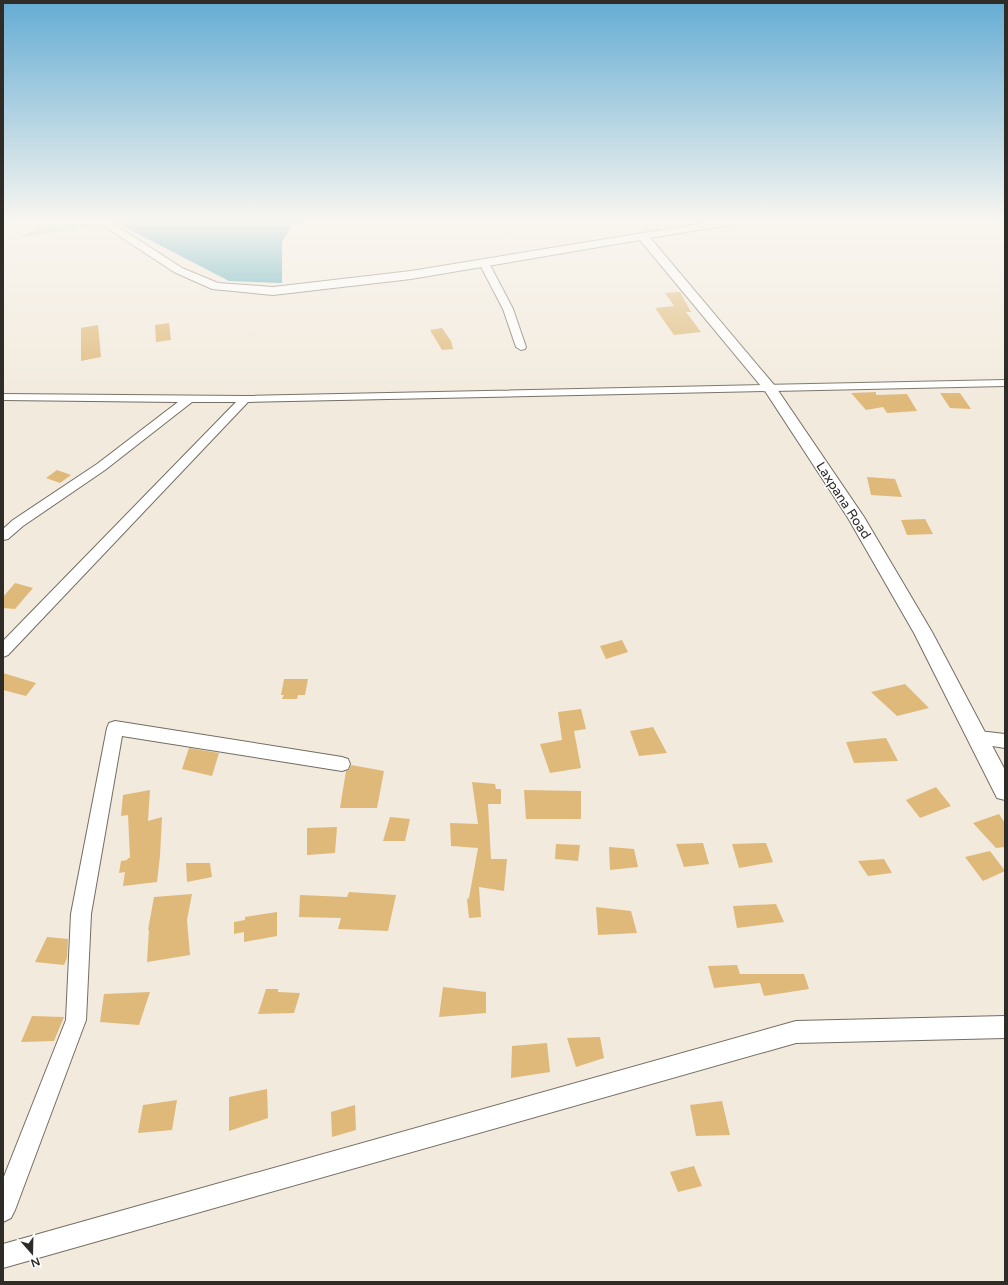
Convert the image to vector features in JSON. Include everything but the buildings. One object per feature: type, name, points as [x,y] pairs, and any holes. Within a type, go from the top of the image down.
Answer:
[{"type":"street","points":[[211,282],[222,286],[273,291],[351,282]]},
{"type":"street","points":[[494,282],[508,309],[521,347]]},
{"type":"street","name":"Laxpana Road","points":[[681,282],[770,389],[856,517],[923,632],[1005,791]]},
{"type":"street","points":[[3,397],[245,399],[1005,384]]},
{"type":"street","points":[[3,536],[18,523],[101,466],[189,399]]},
{"type":"street","points":[[3,651],[245,399]]},
{"type":"street","points":[[3,1210],[76,1020],[82,914],[115,728],[342,764]]},
{"type":"street","points":[[979,738],[1005,741]]},
{"type":"street","points":[[3,1256],[796,1032],[1005,1027]]},
{"type":"water","points":[[255,282],[282,282],[282,283]]}]
